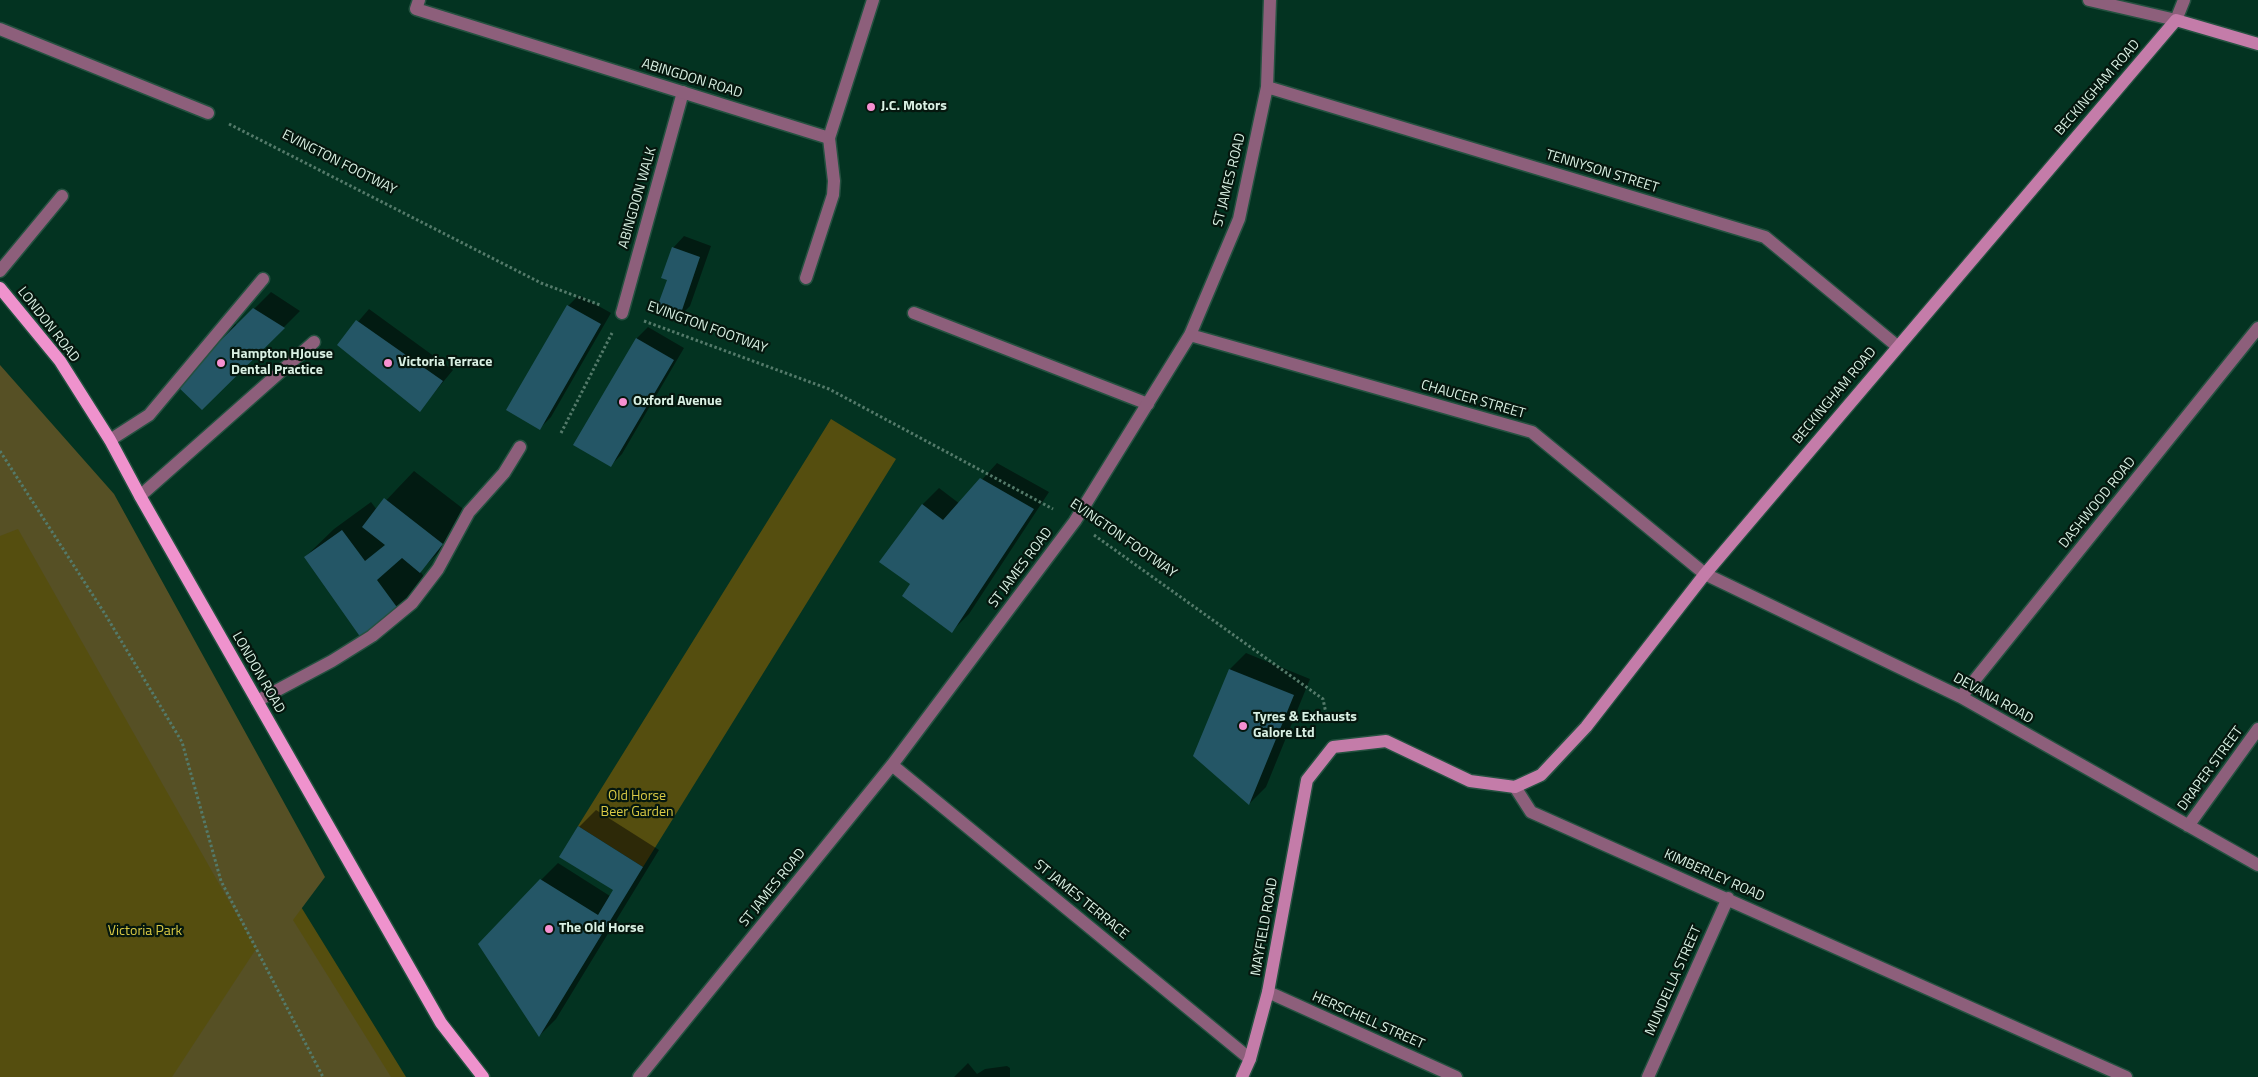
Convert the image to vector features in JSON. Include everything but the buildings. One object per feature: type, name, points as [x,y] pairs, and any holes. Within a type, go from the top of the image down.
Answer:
[{"type":"main road","points":[[2176,20],[2258,44]]},
{"type":"main road","name":"BECKINGHAM ROAD","points":[[1515,787],[1541,775],[1586,727],[1705,574],[2176,20]]},
{"type":"main road","name":"LONDON ROAD","points":[[0,288],[60,361],[110,440],[140,496],[441,1023],[483,1077]]},
{"type":"main road","points":[[1333,746],[1386,741],[1470,781],[1515,787]]},
{"type":"main road","name":"MAYFIELD ROAD","points":[[1242,1077],[1250,1059],[1268,992],[1307,780],[1333,746]]},
{"type":"street","name":"ABINGDON ROAD","points":[[419,0],[416,9],[830,138]]},
{"type":"street","points":[[806,278],[833,195],[834,181],[830,138],[873,0]]},
{"type":"street","name":"ST JAMES ROAD","points":[[639,1077],[892,765],[1075,521],[1190,335],[1239,218],[1266,87],[1270,0]]},
{"type":"street","points":[[2089,0],[2176,20],[2184,0]]},
{"type":"street","points":[[0,29],[208,113]]},
{"type":"street","name":"TENNYSON STREET","points":[[1266,87],[1765,236],[1897,346]]},
{"type":"street","name":"ABINGDON WALK","points":[[622,313],[683,92]]},
{"type":"street","points":[[0,271],[62,196]]},
{"type":"street","points":[[110,440],[149,415],[263,279]]},
{"type":"street","points":[[914,313],[1148,404]]},
{"type":"street","name":"DASHWOOD ROAD","points":[[1961,697],[2258,328]]},
{"type":"street","name":"CHAUCER STREET","points":[[1190,335],[1532,432],[1705,574]]},
{"type":"street","points":[[140,496],[314,342]]},
{"type":"street","points":[[257,701],[332,661],[372,636],[412,604],[438,569],[468,512],[504,473],[520,447]]},
{"type":"street","name":"DEVANA ROAD","points":[[1705,574],[1961,697],[2258,865]]},
{"type":"street","name":"DRAPER STREET","points":[[2188,826],[2258,729]]},
{"type":"street","name":"ST JAMES TERRACE","points":[[892,765],[1250,1059]]},
{"type":"street","name":"KIMBERLEY ROAD","points":[[1515,787],[1531,812],[1728,898],[2126,1077]]},
{"type":"street","name":"MUNDELLA STREET","points":[[1648,1077],[1728,898]]},
{"type":"street","name":"HERSCHELL STREET","points":[[1268,992],[1456,1077]]},
{"type":"path","name":"EVINGTON FOOTWAY","points":[[208,113],[542,283],[829,389],[1075,521],[1323,699],[1333,746]]},
{"type":"path","points":[[561,433],[622,313]]},
{"type":"path","points":[[0,451],[105,614],[182,742],[221,881],[323,1077]]},
{"type":"green space","name":"Victoria Park","points":[[0,419],[406,1077],[0,1077]]},
{"type":"green space","name":"Old Horse Beer Garden","points":[[831,419],[896,459],[643,867],[578,826]]},
{"type":"shaded area","points":[[0,365],[114,494],[325,877],[293,920],[391,1077],[172,1077],[256,949],[18,529],[0,536]]},
{"type":"place","name":"J.C. Motors","points":[[871,107]]},
{"type":"place","name":"Hampton HJouse Dental Practice","points":[[221,363]]},
{"type":"place","name":"Victoria Terrace","points":[[388,363]]},
{"type":"place","name":"Oxford Avenue","points":[[623,402]]},
{"type":"place","name":"Tyres & Exhausts Galore Ltd","points":[[1243,726]]},
{"type":"place","name":"The Old Horse","points":[[549,929]]}]
